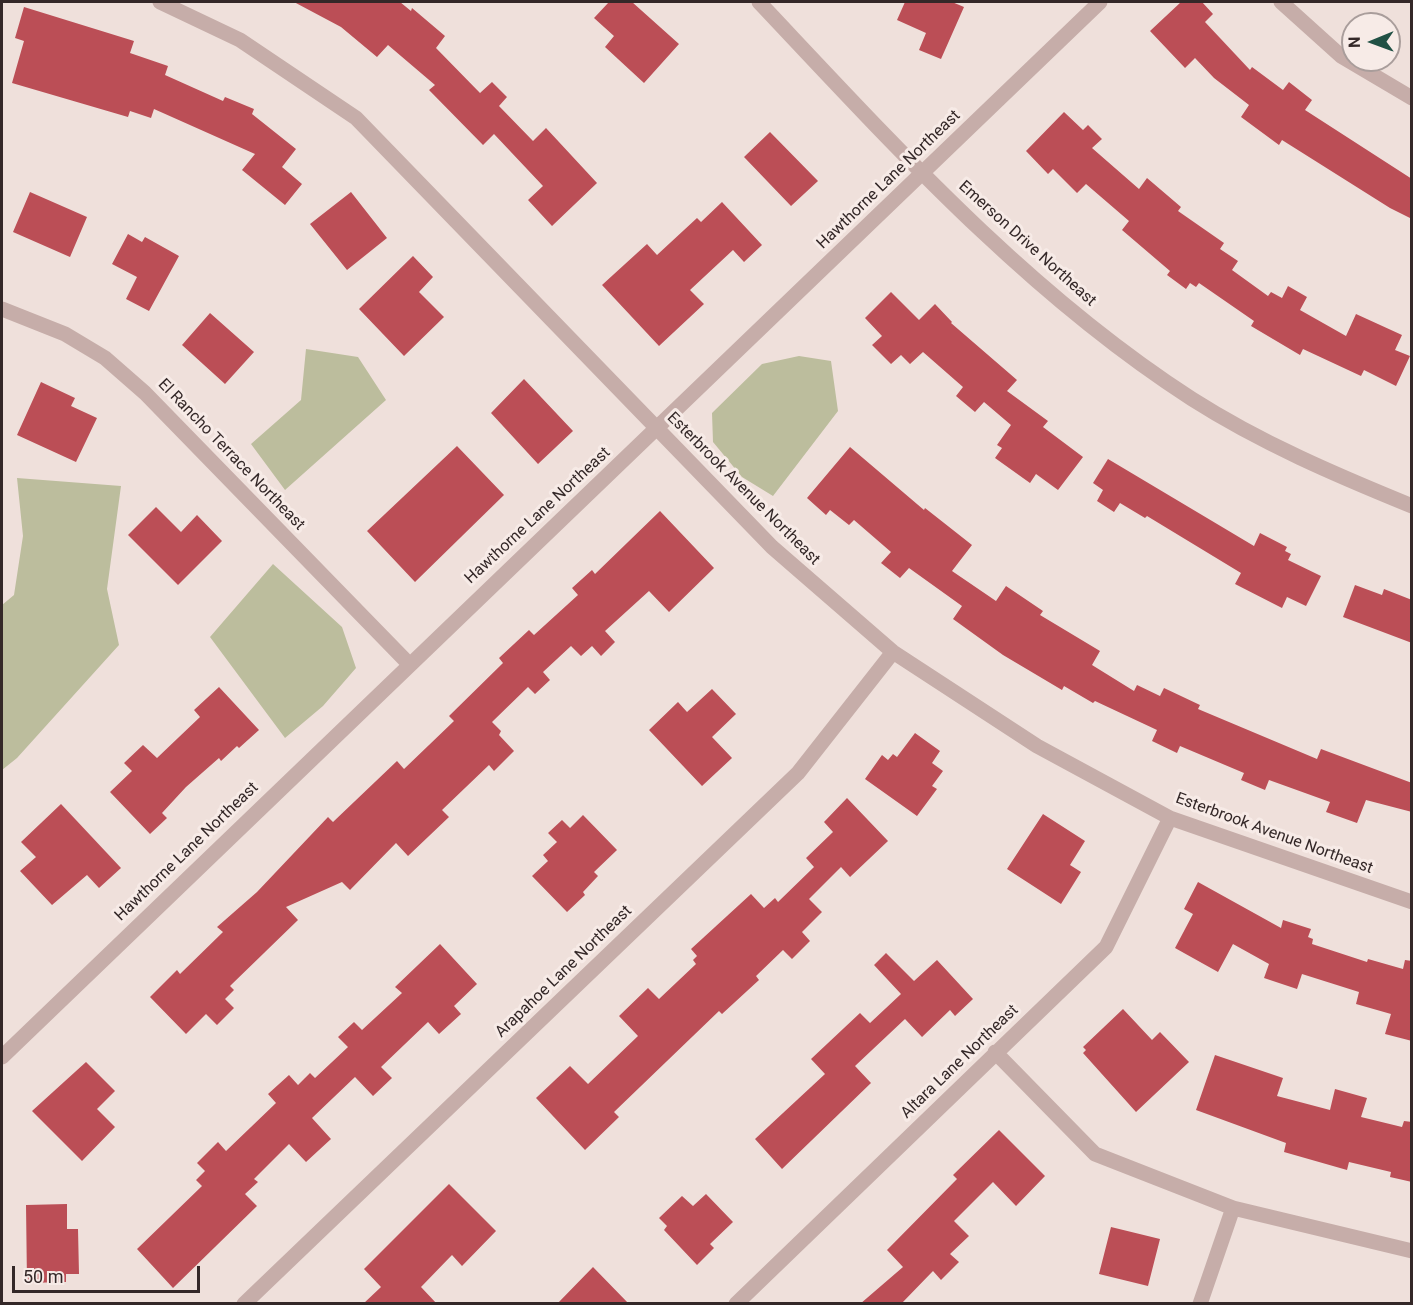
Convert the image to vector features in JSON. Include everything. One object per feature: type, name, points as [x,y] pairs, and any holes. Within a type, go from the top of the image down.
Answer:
[{"type":"street","name":"Esterbrook Avenue Northeast","points":[[160,2],[240,40],[356,118],[772,548],[893,652],[1037,746],[1170,818],[1412,902]]},
{"type":"street","name":"Emerson Drive Northeast","points":[[759,2],[922,174],[1070,309],[1192,399],[1309,464],[1412,506]]},
{"type":"street","name":"Hawthorne Lane Northeast","points":[[2,1057],[408,663],[656,429],[1100,2]]},
{"type":"street","points":[[1281,2],[1341,57],[1412,98]]},
{"type":"street","name":"El Rancho Terrace Northeast","points":[[2,309],[65,334],[105,358],[145,393],[408,663]]},
{"type":"street","name":"Arapahoe Lane Northeast","points":[[244,1304],[798,773],[893,652]]},
{"type":"street","name":"Altara Lane Northeast","points":[[736,1304],[1106,947],[1170,818]]},
{"type":"street","points":[[996,1052],[1095,1154],[1233,1208],[1412,1251]]},
{"type":"street","points":[[1200,1304],[1233,1208]]},
{"type":"green space","points":[[306,349],[358,357],[386,400],[285,490],[251,444],[301,400]]},
{"type":"green space","points":[[799,356],[831,361],[838,411],[773,496],[742,477],[713,442],[712,413],[762,364]]},
{"type":"green space","points":[[17,478],[121,486],[107,589],[119,645],[17,758],[2,770],[2,605],[14,595],[23,536]]},
{"type":"green space","points":[[273,564],[342,627],[356,668],[323,706],[285,738],[210,637]]},
{"type":"building","points":[[294,2],[400,2],[411,11],[412,8],[445,36],[436,48],[480,93],[492,82],[507,97],[499,106],[533,141],[546,128],[597,183],[552,226],[528,200],[543,186],[494,134],[483,145],[429,90],[435,85],[388,45],[377,57],[341,27]]},
{"type":"building","points":[[609,2],[632,2],[679,44],[644,83],[605,47],[614,36],[594,18]]},
{"type":"building","points":[[905,2],[952,2],[964,7],[941,59],[919,50],[926,33],[897,20]]},
{"type":"building","points":[[1181,2],[1202,2],[1213,14],[1205,22],[1250,70],[1252,67],[1283,90],[1289,82],[1312,100],[1305,110],[1412,179],[1412,219],[1390,208],[1282,140],[1279,145],[1241,117],[1249,105],[1214,78],[1195,58],[1185,68],[1150,31]]},
{"type":"building","points":[[24,7],[134,41],[130,53],[168,66],[165,75],[223,101],[225,97],[254,109],[252,114],[296,149],[282,167],[302,184],[285,205],[242,170],[255,154],[154,109],[151,118],[130,111],[128,117],[12,83],[24,41],[15,38]]},
{"type":"building","points":[[1064,112],[1083,130],[1088,125],[1102,139],[1092,148],[1139,189],[1147,178],[1181,207],[1178,211],[1224,243],[1220,249],[1238,261],[1232,270],[1268,296],[1271,292],[1282,298],[1288,286],[1307,297],[1300,310],[1346,336],[1356,314],[1402,335],[1395,350],[1410,356],[1396,386],[1364,370],[1361,376],[1303,349],[1300,355],[1251,326],[1254,321],[1199,283],[1196,287],[1190,283],[1186,289],[1167,275],[1170,271],[1122,230],[1129,221],[1086,184],[1077,193],[1053,169],[1048,174],[1026,151]]},
{"type":"building","points":[[770,132],[818,181],[791,206],[744,157]]},
{"type":"building","points":[[30,192],[87,217],[70,257],[13,232]]},
{"type":"building","points":[[351,192],[387,238],[347,270],[310,224]]},
{"type":"building","points":[[722,202],[762,245],[744,262],[733,250],[690,290],[704,304],[659,346],[602,285],[647,244],[657,255],[697,218],[701,222]]},
{"type":"building","points":[[128,234],[142,242],[145,237],[179,256],[149,311],[126,299],[137,277],[112,264]]},
{"type":"building","points":[[413,256],[433,277],[419,292],[444,317],[404,356],[359,309]]},
{"type":"building","points":[[891,292],[919,320],[935,304],[951,323],[1017,380],[1007,391],[1048,421],[1043,427],[1083,457],[1058,490],[1036,474],[1030,483],[995,458],[1002,448],[997,445],[1011,425],[984,402],[975,412],[956,396],[963,387],[923,352],[910,364],[901,355],[891,364],[872,345],[882,336],[865,318]]},
{"type":"building","points":[[210,313],[254,352],[225,384],[182,345]]},
{"type":"building","points":[[524,379],[573,431],[538,464],[491,413]]},
{"type":"building","points":[[41,382],[75,398],[71,406],[97,418],[76,462],[17,435]]},
{"type":"building","points":[[457,446],[504,495],[415,582],[367,531]]},
{"type":"building","points":[[850,447],[924,510],[925,508],[972,545],[952,571],[996,601],[1006,586],[1043,611],[1040,615],[1100,651],[1092,665],[1134,691],[1137,685],[1160,696],[1164,688],[1200,705],[1198,709],[1317,759],[1321,749],[1412,783],[1412,812],[1366,800],[1357,823],[1326,812],[1330,802],[1269,780],[1265,790],[1241,780],[1244,773],[1180,746],[1177,753],[1152,741],[1157,730],[1095,701],[1093,703],[1064,686],[1062,690],[1003,655],[953,619],[962,606],[909,568],[900,578],[881,563],[891,552],[854,520],[849,525],[830,510],[826,515],[807,498]]},
{"type":"building","points":[[1108,459],[1254,546],[1260,533],[1287,547],[1285,551],[1291,554],[1288,560],[1321,576],[1306,606],[1287,597],[1282,608],[1235,584],[1241,573],[1147,516],[1145,518],[1120,503],[1114,512],[1097,501],[1103,490],[1093,483]]},
{"type":"building","points":[[156,507],[181,532],[197,515],[222,541],[178,585],[128,535]]},
{"type":"building","points":[[660,511],[714,568],[669,612],[649,591],[605,631],[615,642],[601,656],[592,646],[581,656],[571,646],[543,672],[550,680],[535,694],[528,687],[492,722],[501,731],[499,735],[514,751],[494,771],[489,765],[442,810],[449,817],[408,856],[396,843],[350,890],[342,882],[286,907],[298,920],[230,986],[234,990],[225,999],[234,1008],[217,1025],[206,1014],[186,1034],[150,997],[177,970],[180,974],[223,932],[217,927],[257,892],[328,817],[333,822],[397,761],[404,769],[454,721],[449,716],[503,663],[499,658],[529,630],[534,635],[578,595],[572,588],[592,570],[595,574]]},
{"type":"building","points":[[1355,585],[1382,595],[1384,589],[1412,600],[1412,643],[1343,617]]},
{"type":"building","points":[[219,687],[259,730],[221,761],[219,758],[186,787],[162,813],[167,818],[150,834],[110,792],[132,771],[124,763],[143,745],[157,758],[200,717],[194,710]]},
{"type":"building","points":[[712,689],[736,714],[712,737],[732,758],[702,786],[649,730],[678,702],[687,712]]},
{"type":"building","points":[[915,733],[940,751],[932,763],[943,771],[932,786],[937,789],[917,816],[865,779],[882,755],[888,760],[893,754],[897,757]]},
{"type":"building","points":[[847,798],[888,841],[850,877],[841,867],[809,899],[822,912],[802,932],[810,941],[792,959],[783,950],[756,976],[759,980],[722,1014],[719,1011],[614,1112],[619,1117],[585,1150],[536,1098],[570,1066],[588,1084],[638,1036],[619,1016],[648,988],[659,999],[696,964],[693,960],[697,956],[691,949],[751,894],[764,908],[775,898],[778,902],[814,867],[806,858],[833,832],[824,822]]},
{"type":"building","points":[[61,804],[121,868],[99,888],[87,875],[52,905],[20,871],[36,857],[21,842]]},
{"type":"building","points":[[1043,814],[1085,841],[1070,865],[1081,872],[1061,904],[1007,869]]},
{"type":"building","points":[[583,815],[617,850],[594,872],[598,876],[583,892],[585,895],[567,912],[532,876],[548,861],[543,855],[557,842],[548,833],[562,820],[570,828]]},
{"type":"building","points":[[1198,882],[1281,928],[1283,920],[1311,929],[1308,937],[1313,939],[1312,944],[1367,962],[1368,959],[1403,969],[1405,960],[1412,961],[1412,1041],[1385,1034],[1391,1014],[1356,1004],[1359,992],[1302,974],[1297,989],[1264,978],[1269,964],[1233,944],[1218,972],[1175,948],[1193,914],[1184,909]]},
{"type":"building","points":[[440,944],[477,984],[454,1006],[461,1014],[439,1034],[428,1022],[381,1067],[392,1078],[373,1096],[355,1077],[312,1118],[331,1139],[306,1162],[289,1144],[254,1179],[258,1182],[245,1194],[257,1206],[173,1288],[137,1249],[202,1186],[196,1180],[205,1171],[197,1163],[218,1142],[226,1151],[276,1103],[268,1094],[289,1075],[298,1085],[310,1073],[315,1078],[348,1047],[338,1037],[354,1022],[362,1030],[402,993],[395,987]]},
{"type":"building","points":[[886,953],[914,981],[937,960],[973,999],[955,1016],[950,1010],[922,1037],[905,1019],[855,1066],[871,1083],[782,1169],[755,1139],[825,1074],[811,1059],[860,1013],[870,1023],[901,994],[874,965]]},
{"type":"building","points":[[1123,1009],[1152,1040],[1160,1032],[1189,1062],[1136,1112],[1083,1053],[1086,1050],[1083,1047]]},
{"type":"building","points":[[1215,1055],[1283,1078],[1277,1096],[1330,1110],[1335,1089],[1367,1098],[1361,1117],[1402,1127],[1404,1121],[1412,1122],[1412,1182],[1390,1177],[1391,1172],[1349,1162],[1347,1170],[1284,1152],[1286,1143],[1196,1110]]},
{"type":"building","points":[[86,1062],[115,1091],[97,1109],[115,1127],[82,1161],[32,1111]]},
{"type":"building","points":[[999,1130],[1045,1176],[1016,1206],[993,1182],[954,1221],[969,1236],[950,1254],[959,1262],[941,1280],[933,1271],[901,1304],[860,1304],[903,1267],[887,1250],[957,1179],[953,1175]]},
{"type":"building","points":[[449,1184],[496,1231],[462,1266],[452,1255],[421,1287],[437,1304],[363,1304],[381,1287],[364,1269]]},
{"type":"building","points":[[706,1194],[733,1222],[710,1244],[714,1248],[697,1265],[664,1230],[667,1226],[659,1218],[682,1196],[693,1206]]},
{"type":"building","points":[[67,1204],[67,1229],[78,1229],[79,1274],[66,1274],[66,1282],[27,1283],[26,1205]]},
{"type":"building","points":[[1111,1227],[1160,1239],[1148,1286],[1099,1274]]},
{"type":"building","points":[[593,1267],[629,1304],[557,1304]]}]
